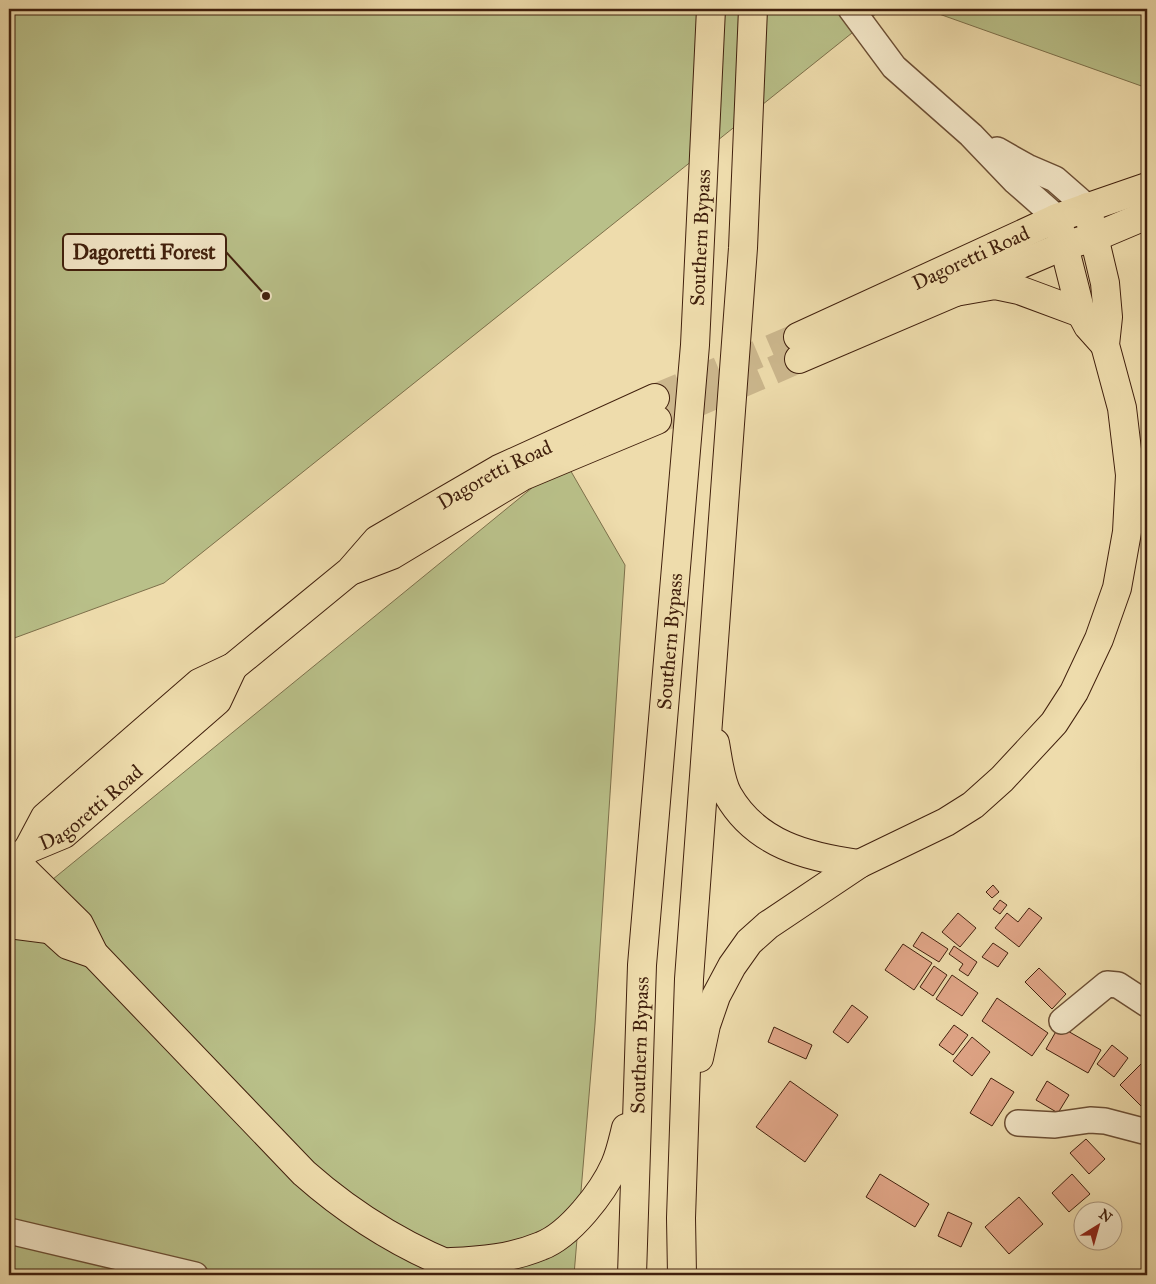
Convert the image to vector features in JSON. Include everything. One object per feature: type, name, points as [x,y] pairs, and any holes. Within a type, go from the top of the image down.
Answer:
[{"type":"main road","name":"Southern Bypass","points":[[632,1275],[636,1096],[643,956],[695,345],[711,9]]},
{"type":"main road","points":[[682,1275],[681,1218],[689,979],[743,248],[753,9]]},
{"type":"main road","name":"Dagoretti Road","points":[[1147,187],[1057,218],[798,348],[955,292],[1063,246],[1095,237],[1147,215]]},
{"type":"main road","points":[[681,1218],[700,1047],[716,996],[749,942],[768,925],[859,864],[946,822],[973,805],[1002,779],[1054,722],[1074,692],[1095,648],[1117,588],[1127,532],[1130,475],[1122,408],[1105,345],[1108,317],[1105,282],[1086,207]]},
{"type":"main road","points":[[1057,218],[1081,313],[1088,326],[1105,345]]},
{"type":"main road","points":[[955,292],[996,285],[1019,290],[1081,313]]},
{"type":"main road","name":"Dagoretti Road","points":[[18,860],[45,818],[199,684],[233,667],[350,571],[377,540],[498,469],[656,409]]},
{"type":"main road","points":[[709,712],[727,794],[745,818],[768,836],[792,850],[821,859],[859,864]]},
{"type":"main road","points":[[18,860],[79,924],[94,954],[256,1123],[332,1197],[402,1244],[442,1263],[476,1275]]},
{"type":"main road","points":[[9,892],[68,945],[94,954]]},
{"type":"main road","points":[[9,924],[48,929]]},
{"type":"main road","points":[[442,1263],[489,1260],[518,1254],[544,1246],[565,1230],[588,1208],[616,1164],[636,1096]]},
{"type":"street","points":[[851,9],[894,67],[971,135],[1015,181],[1057,218]]},
{"type":"street","points":[[971,135],[1028,167],[1055,179],[1086,207]]},
{"type":"street","points":[[1062,1021],[1107,984],[1118,985],[1147,1004]]},
{"type":"street","points":[[1018,1123],[1055,1125],[1090,1120],[1104,1121],[1147,1132]]},
{"type":"street","points":[[9,1231],[195,1275]]},
{"type":"green space","points":[[9,9],[882,9],[164,583],[9,640]]},
{"type":"green space","points":[[925,9],[1147,9],[1147,88]]},
{"type":"green space","points":[[565,461],[625,565],[595,1024],[574,1275],[9,1275],[9,915]]},
{"type":"building","points":[[993,885],[999,892],[992,898],[986,892]]},
{"type":"building","points":[[1000,900],[1007,905],[1000,914],[993,909]]},
{"type":"building","points":[[1029,908],[1042,918],[1019,947],[995,928],[1007,913],[1018,922]]},
{"type":"building","points":[[958,913],[976,928],[960,947],[942,932]]},
{"type":"building","points":[[922,932],[948,949],[939,962],[913,946]]},
{"type":"building","points":[[993,943],[1008,953],[998,967],[982,957]]},
{"type":"building","points":[[903,944],[932,963],[914,990],[885,970]]},
{"type":"building","points":[[954,946],[977,962],[968,976],[959,970],[963,964],[949,954]]},
{"type":"building","points":[[934,966],[947,975],[933,996],[920,987]]},
{"type":"building","points":[[1039,968],[1066,994],[1052,1009],[1025,982]]},
{"type":"building","points":[[952,975],[978,993],[962,1016],[936,999]]},
{"type":"building","points":[[997,998],[1048,1033],[1032,1056],[982,1021]]},
{"type":"building","points":[[852,1005],[868,1017],[848,1043],[833,1032]]},
{"type":"building","points":[[954,1025],[968,1035],[953,1055],[939,1045]]},
{"type":"building","points":[[1059,1026],[1101,1050],[1088,1073],[1046,1049]]},
{"type":"building","points":[[774,1027],[812,1045],[806,1059],[768,1042]]},
{"type":"building","points":[[972,1037],[990,1052],[972,1076],[953,1061]]},
{"type":"building","points":[[1112,1045],[1128,1058],[1114,1077],[1097,1064]]},
{"type":"building","points":[[1147,1058],[1147,1106],[1144,1109],[1120,1085]]},
{"type":"building","points":[[991,1078],[1014,1092],[992,1126],[970,1113]]},
{"type":"building","points":[[790,1081],[838,1115],[805,1162],[756,1127]]},
{"type":"building","points":[[1047,1081],[1069,1095],[1058,1113],[1036,1100]]},
{"type":"building","points":[[1086,1139],[1105,1159],[1089,1174],[1070,1153]]},
{"type":"building","points":[[880,1174],[929,1204],[915,1227],[866,1197]]},
{"type":"building","points":[[1072,1174],[1090,1194],[1081,1202],[1074,1202],[1074,1208],[1069,1212],[1052,1193]]},
{"type":"building","points":[[1019,1197],[1043,1224],[1009,1254],[985,1227]]},
{"type":"building","points":[[948,1212],[972,1223],[961,1247],[938,1236]]},
{"type":"tunnel","points":[[655,398],[798,337]]},
{"type":"tunnel","points":[[657,420],[799,359]]},
{"type":"place","name":"Dagoretti Forest","points":[[266,296]]}]
